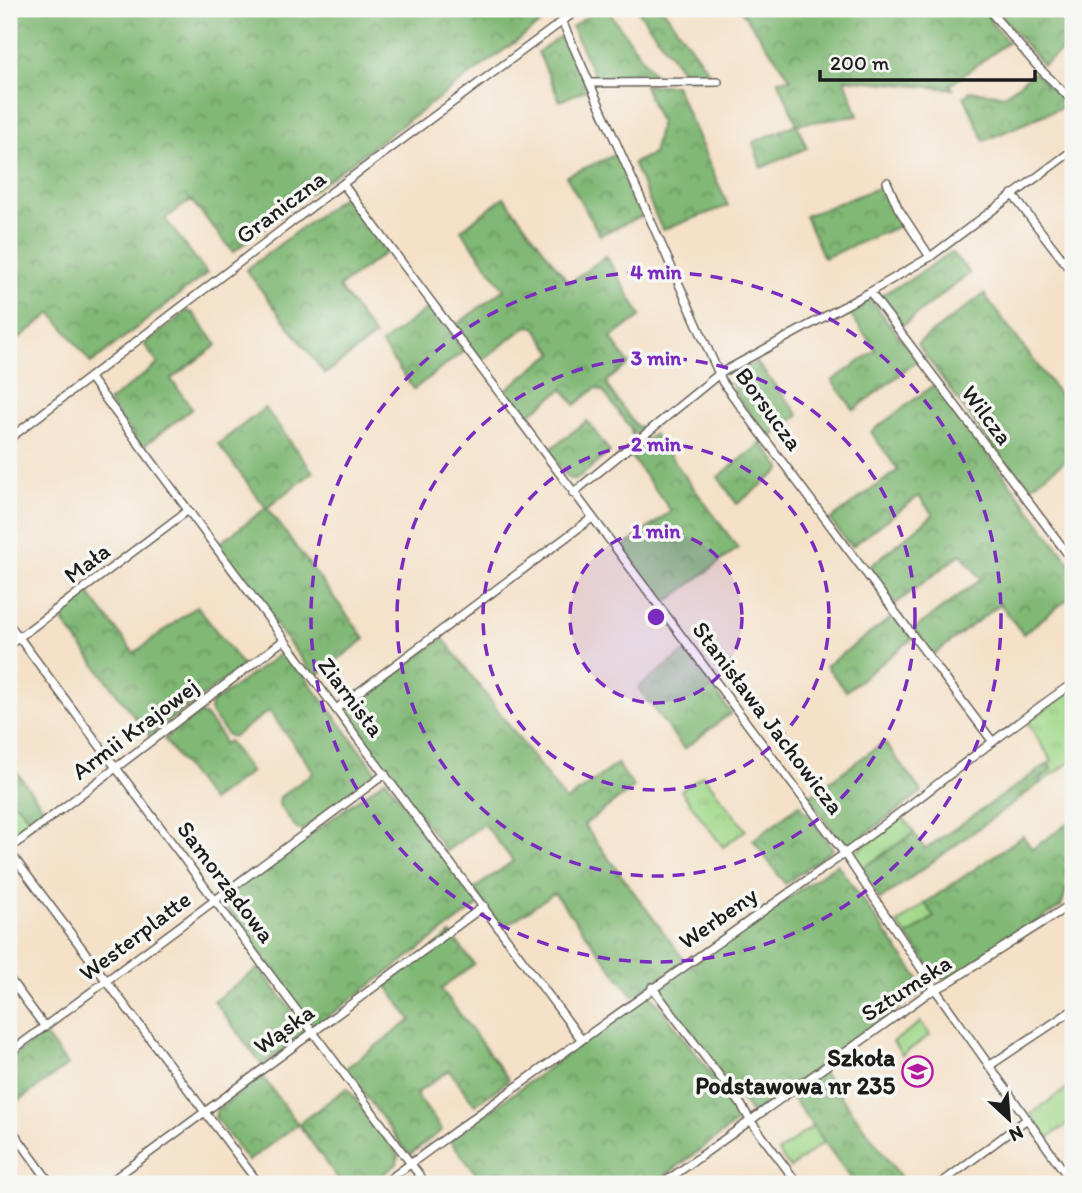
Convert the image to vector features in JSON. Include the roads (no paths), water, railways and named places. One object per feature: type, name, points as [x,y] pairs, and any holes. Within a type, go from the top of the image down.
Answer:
[{"type":"street","name":"Graniczna","points":[[9,439],[343,184],[579,9]]},
{"type":"street","points":[[988,9],[1038,67],[1073,101]]},
{"type":"street","name":"Borsucza","points":[[562,21],[723,383],[993,742]]},
{"type":"street","points":[[591,83],[718,82]]},
{"type":"street","points":[[573,493],[719,374],[930,257],[1073,150]]},
{"type":"street","points":[[887,183],[898,208],[930,257]]},
{"type":"street","name":"Stanisława Jachowicza","points":[[343,184],[844,853],[935,989],[1073,1184]]},
{"type":"street","points":[[1012,194],[1073,273]]},
{"type":"street","name":"Wilcza","points":[[870,292],[1073,561]]},
{"type":"street","name":"Ziarnista","points":[[90,378],[580,1039]]},
{"type":"street","name":"Mała","points":[[9,645],[187,511]]},
{"type":"street","points":[[336,709],[593,518]]},
{"type":"street","name":"Samorządowa","points":[[9,624],[426,1184]]},
{"type":"street","name":"Armii Krajowej","points":[[9,850],[284,640]]},
{"type":"street","name":"Werbeny","points":[[383,1184],[652,987],[844,853],[1073,683]]},
{"type":"street","name":"Westerplatte","points":[[9,1053],[386,774]]},
{"type":"street","points":[[9,850],[259,1184]]},
{"type":"street","name":"Sztumska","points":[[662,1184],[935,989],[1073,903]]},
{"type":"street","name":"Wąska","points":[[107,1184],[484,906]]},
{"type":"street","points":[[9,978],[45,1027]]},
{"type":"street","points":[[652,987],[798,1184]]},
{"type":"street","points":[[989,1066],[1073,1010]]},
{"type":"street","points":[[940,1184],[1027,1119]]},
{"type":"street","points":[[9,1126],[51,1184]]},
{"type":"place","name":"Szkoła Podstawowa nr 235","points":[[918,1072]]}]
